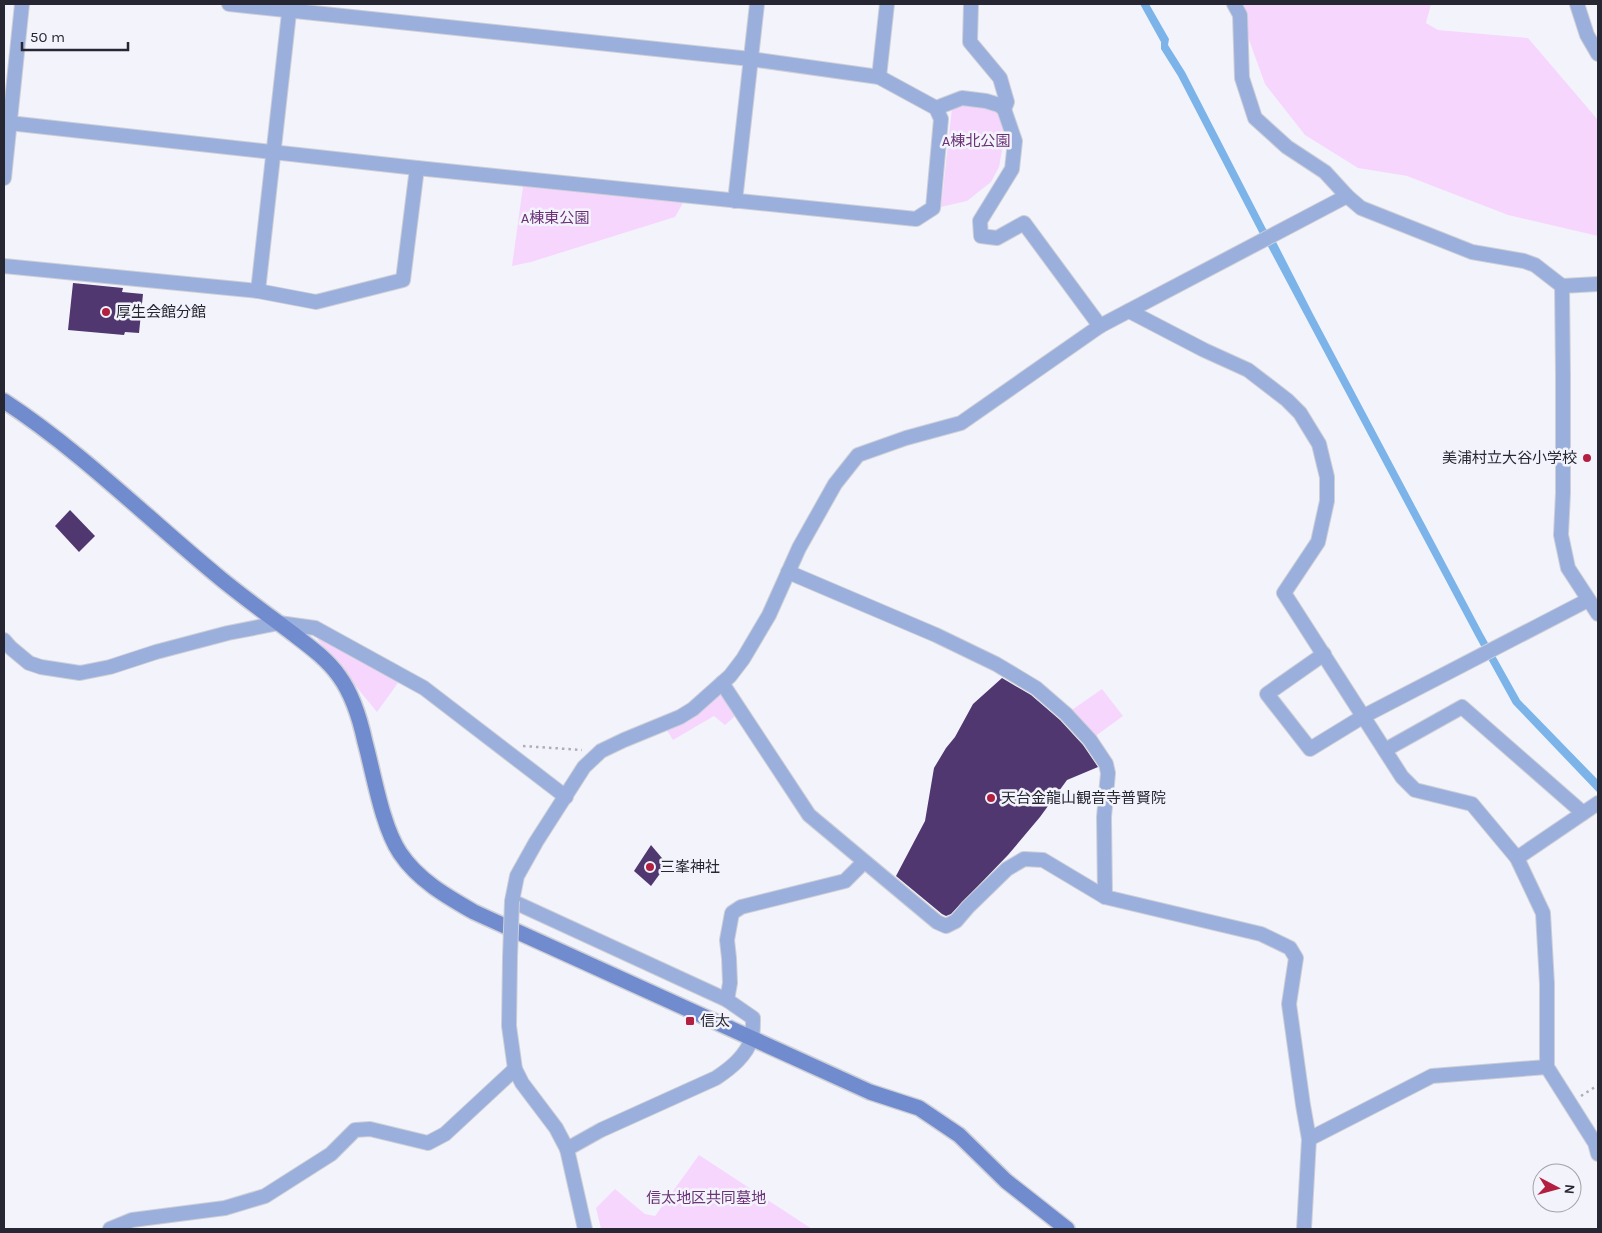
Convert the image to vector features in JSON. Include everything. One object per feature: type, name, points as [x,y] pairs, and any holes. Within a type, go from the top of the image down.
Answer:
[{"type":"street","points":[[4,178],[22,4]]},
{"type":"street","points":[[9,123],[417,168],[916,219],[933,208],[942,119],[936,108],[879,77],[751,59],[289,7],[229,4]]},
{"type":"street","points":[[735,201],[757,4]]},
{"type":"street","points":[[879,77],[887,4]]},
{"type":"street","points":[[971,4],[970,42],[1000,78],[1007,102],[1004,109]]},
{"type":"street","points":[[1234,4],[1240,15],[1242,78],[1255,118],[1287,147],[1326,172],[1347,196],[1361,208],[1472,252],[1524,261],[1535,265],[1562,286],[1598,284]]},
{"type":"street","points":[[1577,4],[1587,35],[1598,54]]},
{"type":"street","points":[[258,291],[289,7]]},
{"type":"street","points":[[936,108],[962,98],[986,101],[1004,109],[1015,141],[1012,169],[980,221],[981,236],[997,238],[1024,223],[1100,326]]},
{"type":"street","points":[[4,266],[258,291],[316,302],[403,280],[417,168]]},
{"type":"street","points":[[586,1229],[568,1149],[556,1128],[522,1083],[515,1069],[509,1026],[512,901],[516,876],[584,767],[601,751],[680,717],[693,709],[730,676],[769,615],[799,548],[835,484],[858,455],[906,438],[961,423],[1100,326],[1347,196]]},
{"type":"street","points":[[1562,286],[1563,493],[1561,535],[1568,568],[1598,614]]},
{"type":"street","points":[[1129,311],[1204,350],[1248,370],[1287,400],[1300,413],[1318,444],[1327,477],[1327,501],[1322,525],[1318,542],[1284,593],[1402,777],[1415,790],[1472,804],[1516,858],[1543,913],[1547,984],[1548,1067],[1594,1143],[1598,1154]]},
{"type":"street","points":[[4,401],[70,450],[220,578],[317,652],[339,676],[353,700],[362,726],[387,826],[400,854],[419,875],[443,894],[474,912],[870,1092],[919,1108],[959,1135],[1006,1181],[1067,1229]]},
{"type":"street","points":[[788,572],[936,635],[996,664],[1036,688],[1066,714],[1090,740],[1106,764],[1108,773],[1104,817],[1105,897]]},
{"type":"street","points":[[1324,654],[1267,694],[1310,749],[1364,716],[1588,600]]},
{"type":"street","points":[[4,640],[29,662],[41,667],[80,673],[110,667],[156,652],[228,633],[279,623],[315,628],[424,688],[566,797]]},
{"type":"street","points":[[722,683],[808,816],[937,922],[946,926],[956,921],[1007,869],[1024,859],[1043,860],[1105,897],[1261,934],[1290,948],[1296,958],[1289,1004],[1309,1139],[1304,1229]]},
{"type":"street","points":[[1384,750],[1462,707],[1583,813]]},
{"type":"street","points":[[1516,858],[1598,803]]},
{"type":"street","points":[[727,1000],[730,975],[727,940],[732,913],[741,907],[844,881],[864,862]]},
{"type":"street","points":[[512,901],[727,1000],[753,1018],[752,1037],[744,1054],[731,1068],[716,1078],[601,1130],[568,1149]]},
{"type":"street","points":[[1309,1139],[1432,1076],[1548,1067]]},
{"type":"street","points":[[110,1229],[132,1220],[225,1208],[265,1196],[331,1154],[355,1130],[370,1129],[428,1143],[445,1134],[515,1069]]},
{"type":"path","points":[[498,745],[601,751]]},
{"type":"path","points":[[1570,1103],[1598,1085]]},
{"type":"green space","points":[[1234,4],[1431,4],[1426,23],[1438,30],[1528,38],[1598,120],[1598,236],[1508,215],[1407,176],[1358,168],[1305,135],[1265,84],[1240,15]]},
{"type":"green space","name":"A棟北公園","points":[[962,102],[994,108],[1007,123],[999,167],[991,182],[967,201],[941,207],[952,108]]},
{"type":"green space","name":"A棟東公園","points":[[524,179],[687,196],[675,217],[531,262],[512,266]]},
{"type":"green space","points":[[329,636],[403,676],[377,712],[317,639]]},
{"type":"green space","points":[[722,683],[741,711],[725,725],[714,716],[673,740],[663,724]]},
{"type":"green space","points":[[1102,689],[1123,716],[1090,740],[1066,714]]},
{"type":"green space","name":"信太地区共同墓地","points":[[699,1155],[812,1229],[601,1229],[596,1208],[615,1189],[645,1214],[655,1216]]},
{"type":"water","points":[[1140,4],[1149,4],[1169,39],[1168,45],[1185,72],[1266,229],[1271,232],[1483,634],[1520,700],[1598,780],[1598,793],[1513,704],[1260,234],[1178,76],[1161,49],[1161,42]]},
{"type":"building","name":"厚生会館分館","points":[[73,283],[123,288],[122,292],[143,294],[139,333],[125,332],[124,335],[68,330]]},
{"type":"building","points":[[70,510],[95,536],[79,552],[55,526]]},
{"type":"building","name":"天台金龍山観音寺普賢院","points":[[1002,678],[1031,695],[1060,720],[1083,745],[1098,767],[1067,780],[1040,817],[1008,855],[951,914],[946,916],[896,876],[925,821],[934,768],[955,737],[973,704]]},
{"type":"building","name":"三峯神社","points":[[651,845],[667,864],[651,886],[634,871]]},
{"type":"place","name":"厚生会館分館","points":[[106,312]]},
{"type":"place","name":"美浦村立大谷小学校","points":[[1587,458]]},
{"type":"place","name":"天台金龍山観音寺普賢院","points":[[991,798]]},
{"type":"place","name":"三峯神社","points":[[650,867]]},
{"type":"place","name":"信太","points":[[690,1021]]}]
